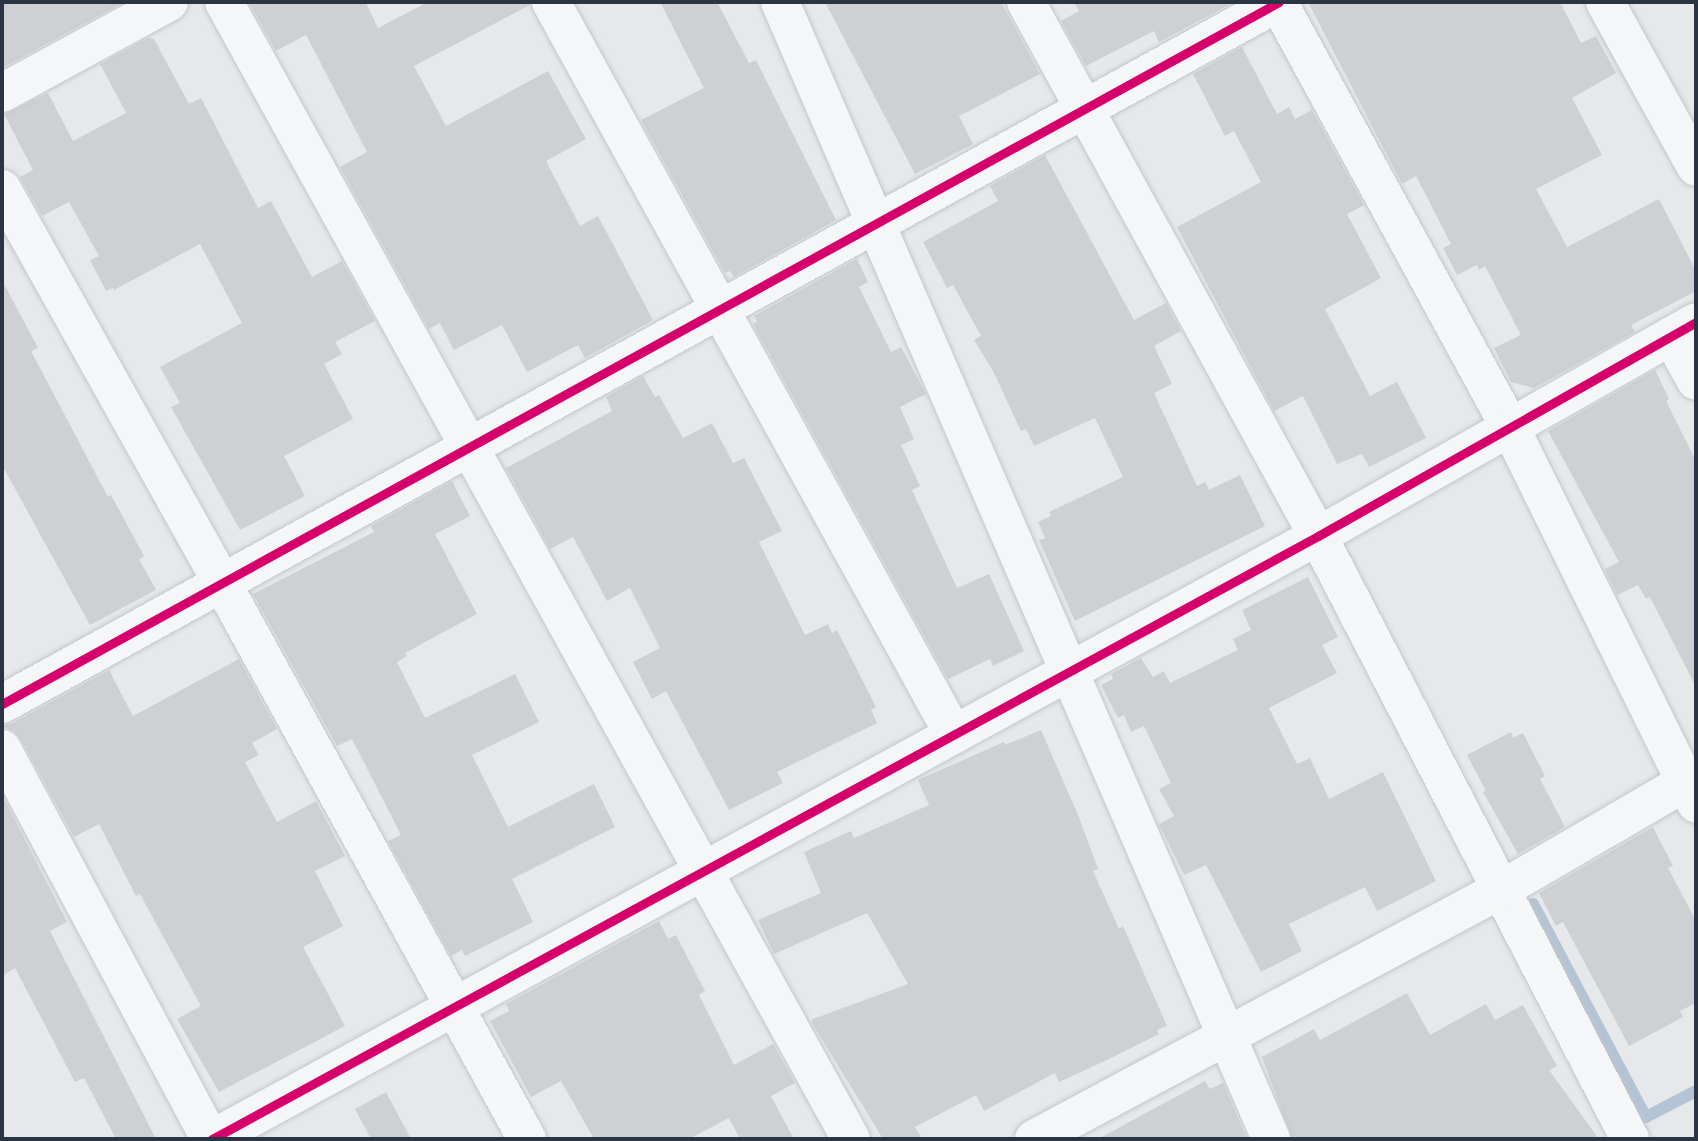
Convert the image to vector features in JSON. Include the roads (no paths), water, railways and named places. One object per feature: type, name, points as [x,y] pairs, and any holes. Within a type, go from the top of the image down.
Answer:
[{"type":"street","points":[[2,93],[169,2]]},
{"type":"street","points":[[224,2],[852,1139]]},
{"type":"street","points":[[551,2],[954,735]]},
{"type":"street","points":[[780,2],[1271,1139]]},
{"type":"street","points":[[1026,2],[1318,536],[1630,1139]]},
{"type":"street","points":[[2,704],[1278,2],[1510,427],[1693,787],[1034,1139]]},
{"type":"street","points":[[1605,2],[1696,167]]},
{"type":"street","points":[[2,189],[527,1139]]},
{"type":"street","points":[[2,749],[211,1139],[1318,536],[1684,329],[1696,381]]},
{"type":"waterway","points":[[1533,904],[1646,1117],[1696,1091]]}]
